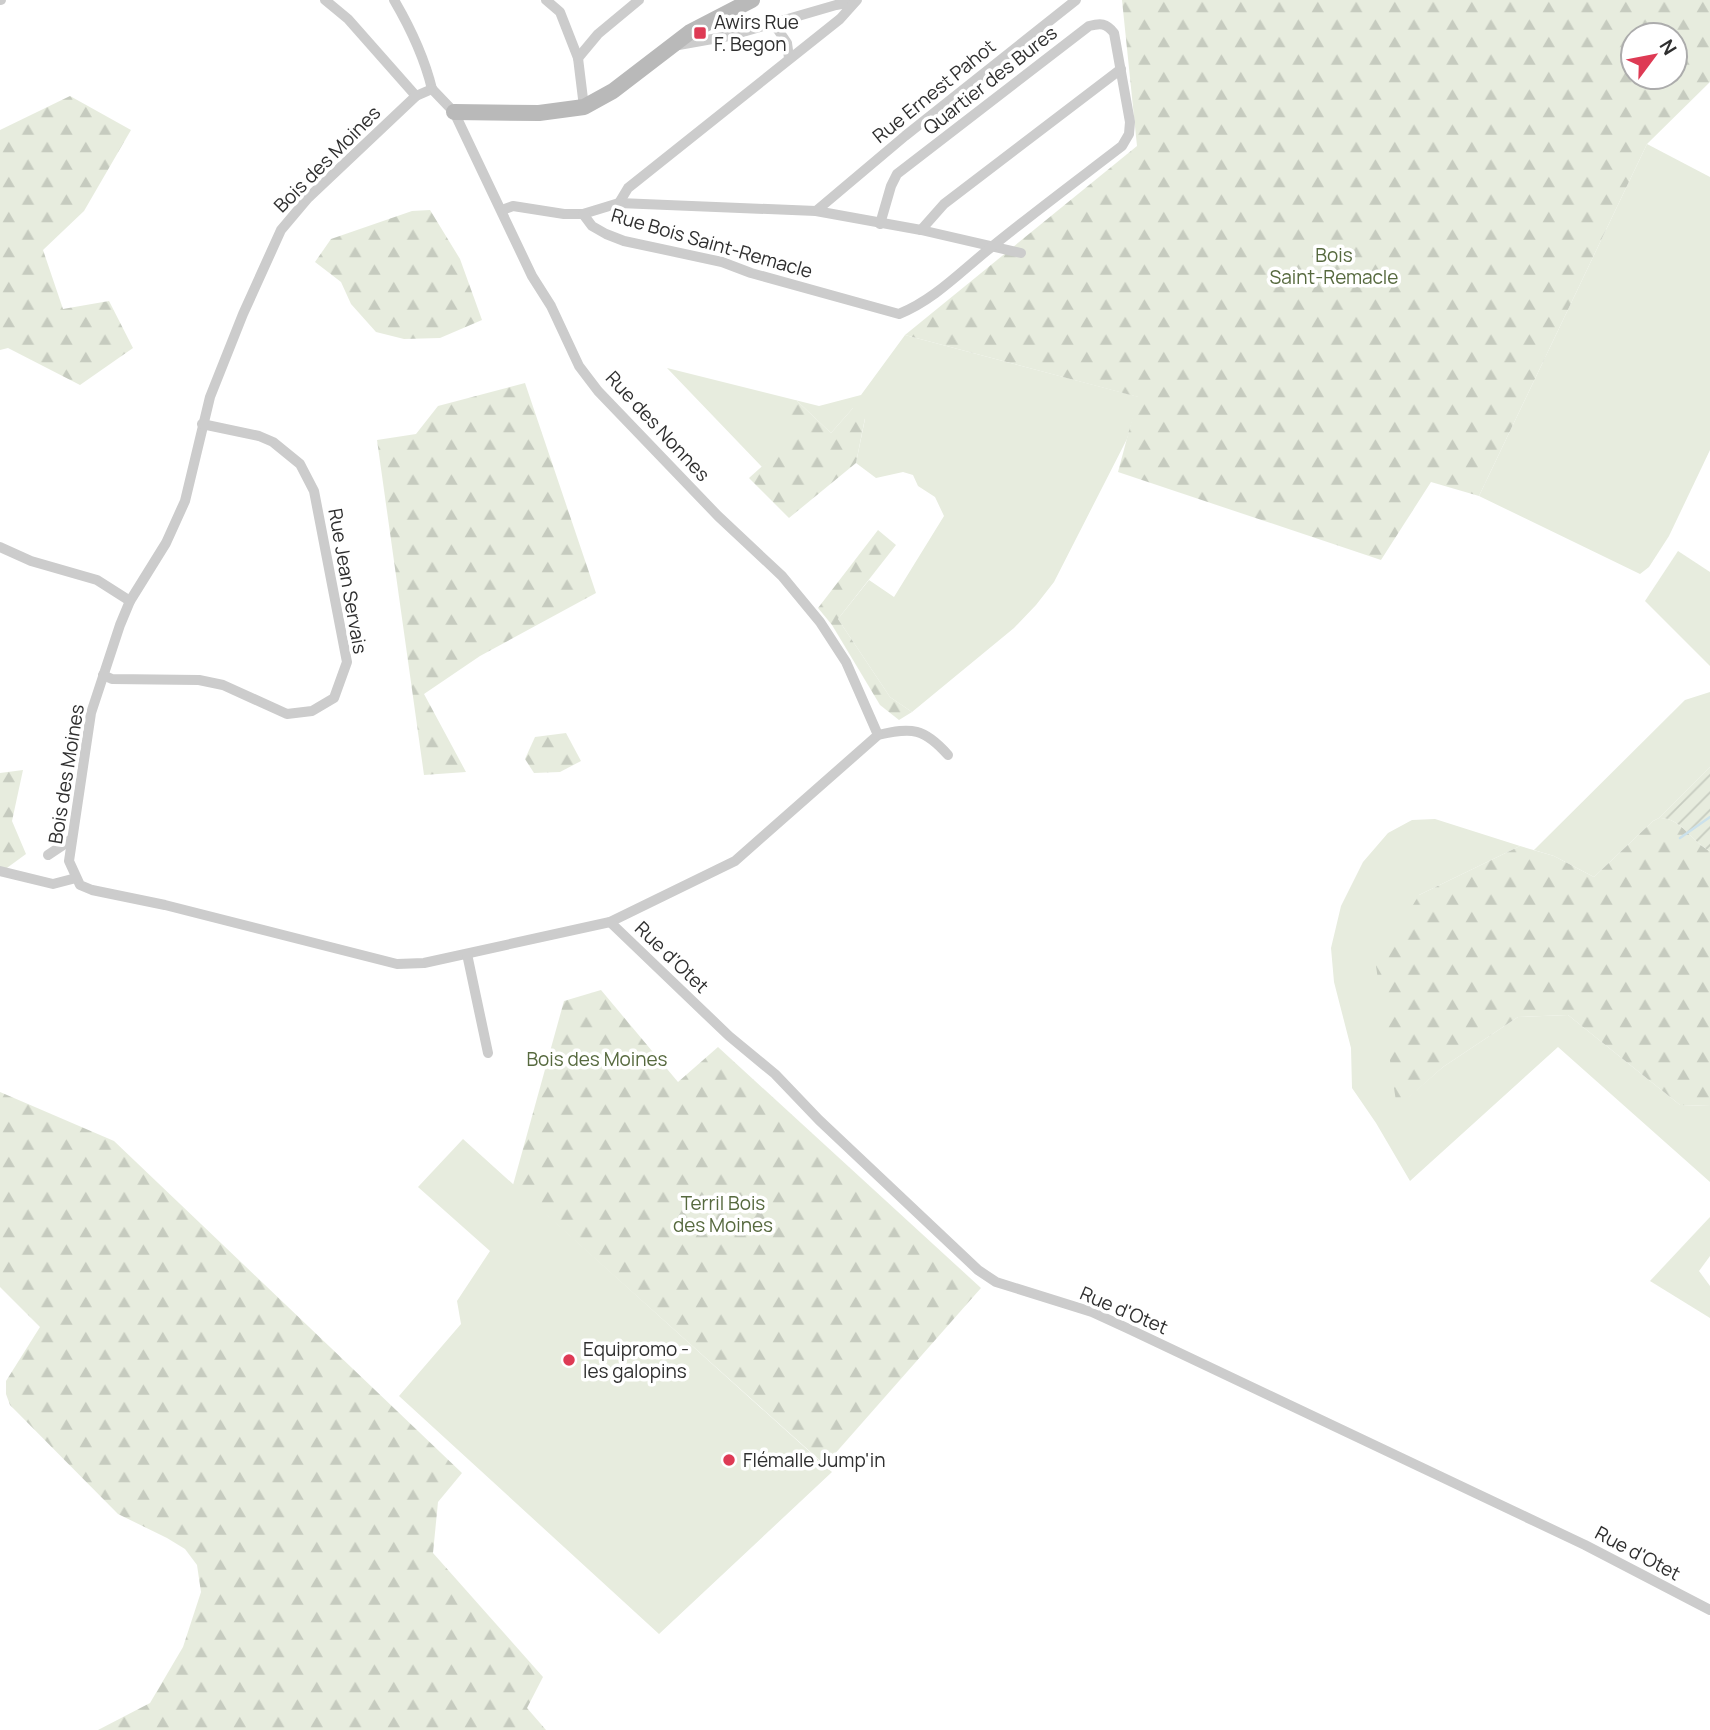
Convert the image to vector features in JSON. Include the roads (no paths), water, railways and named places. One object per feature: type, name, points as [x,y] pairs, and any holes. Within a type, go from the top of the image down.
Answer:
[{"type":"street","points":[[325,0],[348,19],[416,96]]},
{"type":"street","points":[[394,0],[425,60],[432,89]]},
{"type":"street","points":[[546,0],[560,12],[578,58],[584,107]]},
{"type":"street","points":[[578,58],[598,34],[639,0]]},
{"type":"street","points":[[454,111],[539,113],[584,107],[613,91],[668,47],[718,16],[752,0]]},
{"type":"street","name":"Rue Ernest Pahot","points":[[816,211],[905,136],[1076,0]]},
{"type":"street","points":[[668,47],[729,36],[855,1]]},
{"type":"street","points":[[619,203],[628,188],[840,19],[855,1]]},
{"type":"street","points":[[718,16],[729,36]]},
{"type":"street","name":"Quartier des Bures","points":[[880,224],[897,174],[1088,26],[1101,23],[1109,26],[1114,33],[1121,69]]},
{"type":"street","points":[[774,24],[787,44],[789,58]]},
{"type":"street","points":[[921,230],[944,204],[1121,69],[1130,122],[1129,134],[1122,146],[993,246]]},
{"type":"street","name":"Bois des Moines","points":[[76,878],[69,861],[92,713],[103,675],[130,601],[166,543],[185,501],[201,424],[221,367],[265,263],[281,230],[308,198],[416,96],[432,89]]},
{"type":"street","name":"Rue des Nonnes","points":[[432,89],[454,111],[532,276],[551,306],[579,366],[598,391],[718,516],[782,576],[820,622],[846,662],[878,735]]},
{"type":"street","points":[[583,214],[619,203],[816,211],[921,230],[1021,253]]},
{"type":"street","name":"Rue Bois Saint-Remacle","points":[[502,210],[513,206],[564,214],[583,214],[592,226],[624,241],[722,262],[751,273],[899,314],[916,307],[993,246]]},
{"type":"street","name":"Rue Jean Servais","points":[[103,675],[112,679],[200,680],[223,685],[287,714],[312,710],[334,698],[347,662],[314,491],[300,464],[273,442],[259,436],[201,424]]},
{"type":"street","points":[[0,547],[31,561],[97,580],[130,601]]},
{"type":"street","points":[[0,871],[53,884],[76,878],[80,885],[92,890],[165,905],[397,964],[424,963],[610,922],[735,861],[878,735],[901,730],[926,733],[948,755]]},
{"type":"street","points":[[48,855],[72,839]]},
{"type":"street","name":"Rue d'Otet","points":[[610,922],[729,1036],[775,1074],[819,1120],[948,1242],[996,1282],[1105,1318],[1584,1545],[1710,1610]]},
{"type":"street","points":[[467,954],[488,1053]]},
{"type":"waterway","points":[[1680,838],[1710,817]]},
{"type":"place","name":"Awirs Rue F. Begon","points":[[700,33]]},
{"type":"place","name":"Equipromo - les galopins","points":[[569,1360]]},
{"type":"place","name":"Flémalle Jump'in","points":[[729,1460]]},
{"type":"park label","name":"Bois Saint-Remacle","points":[[1334,266]]},
{"type":"park label","name":"Terril Bois des Moines","points":[[723,1214]]}]
